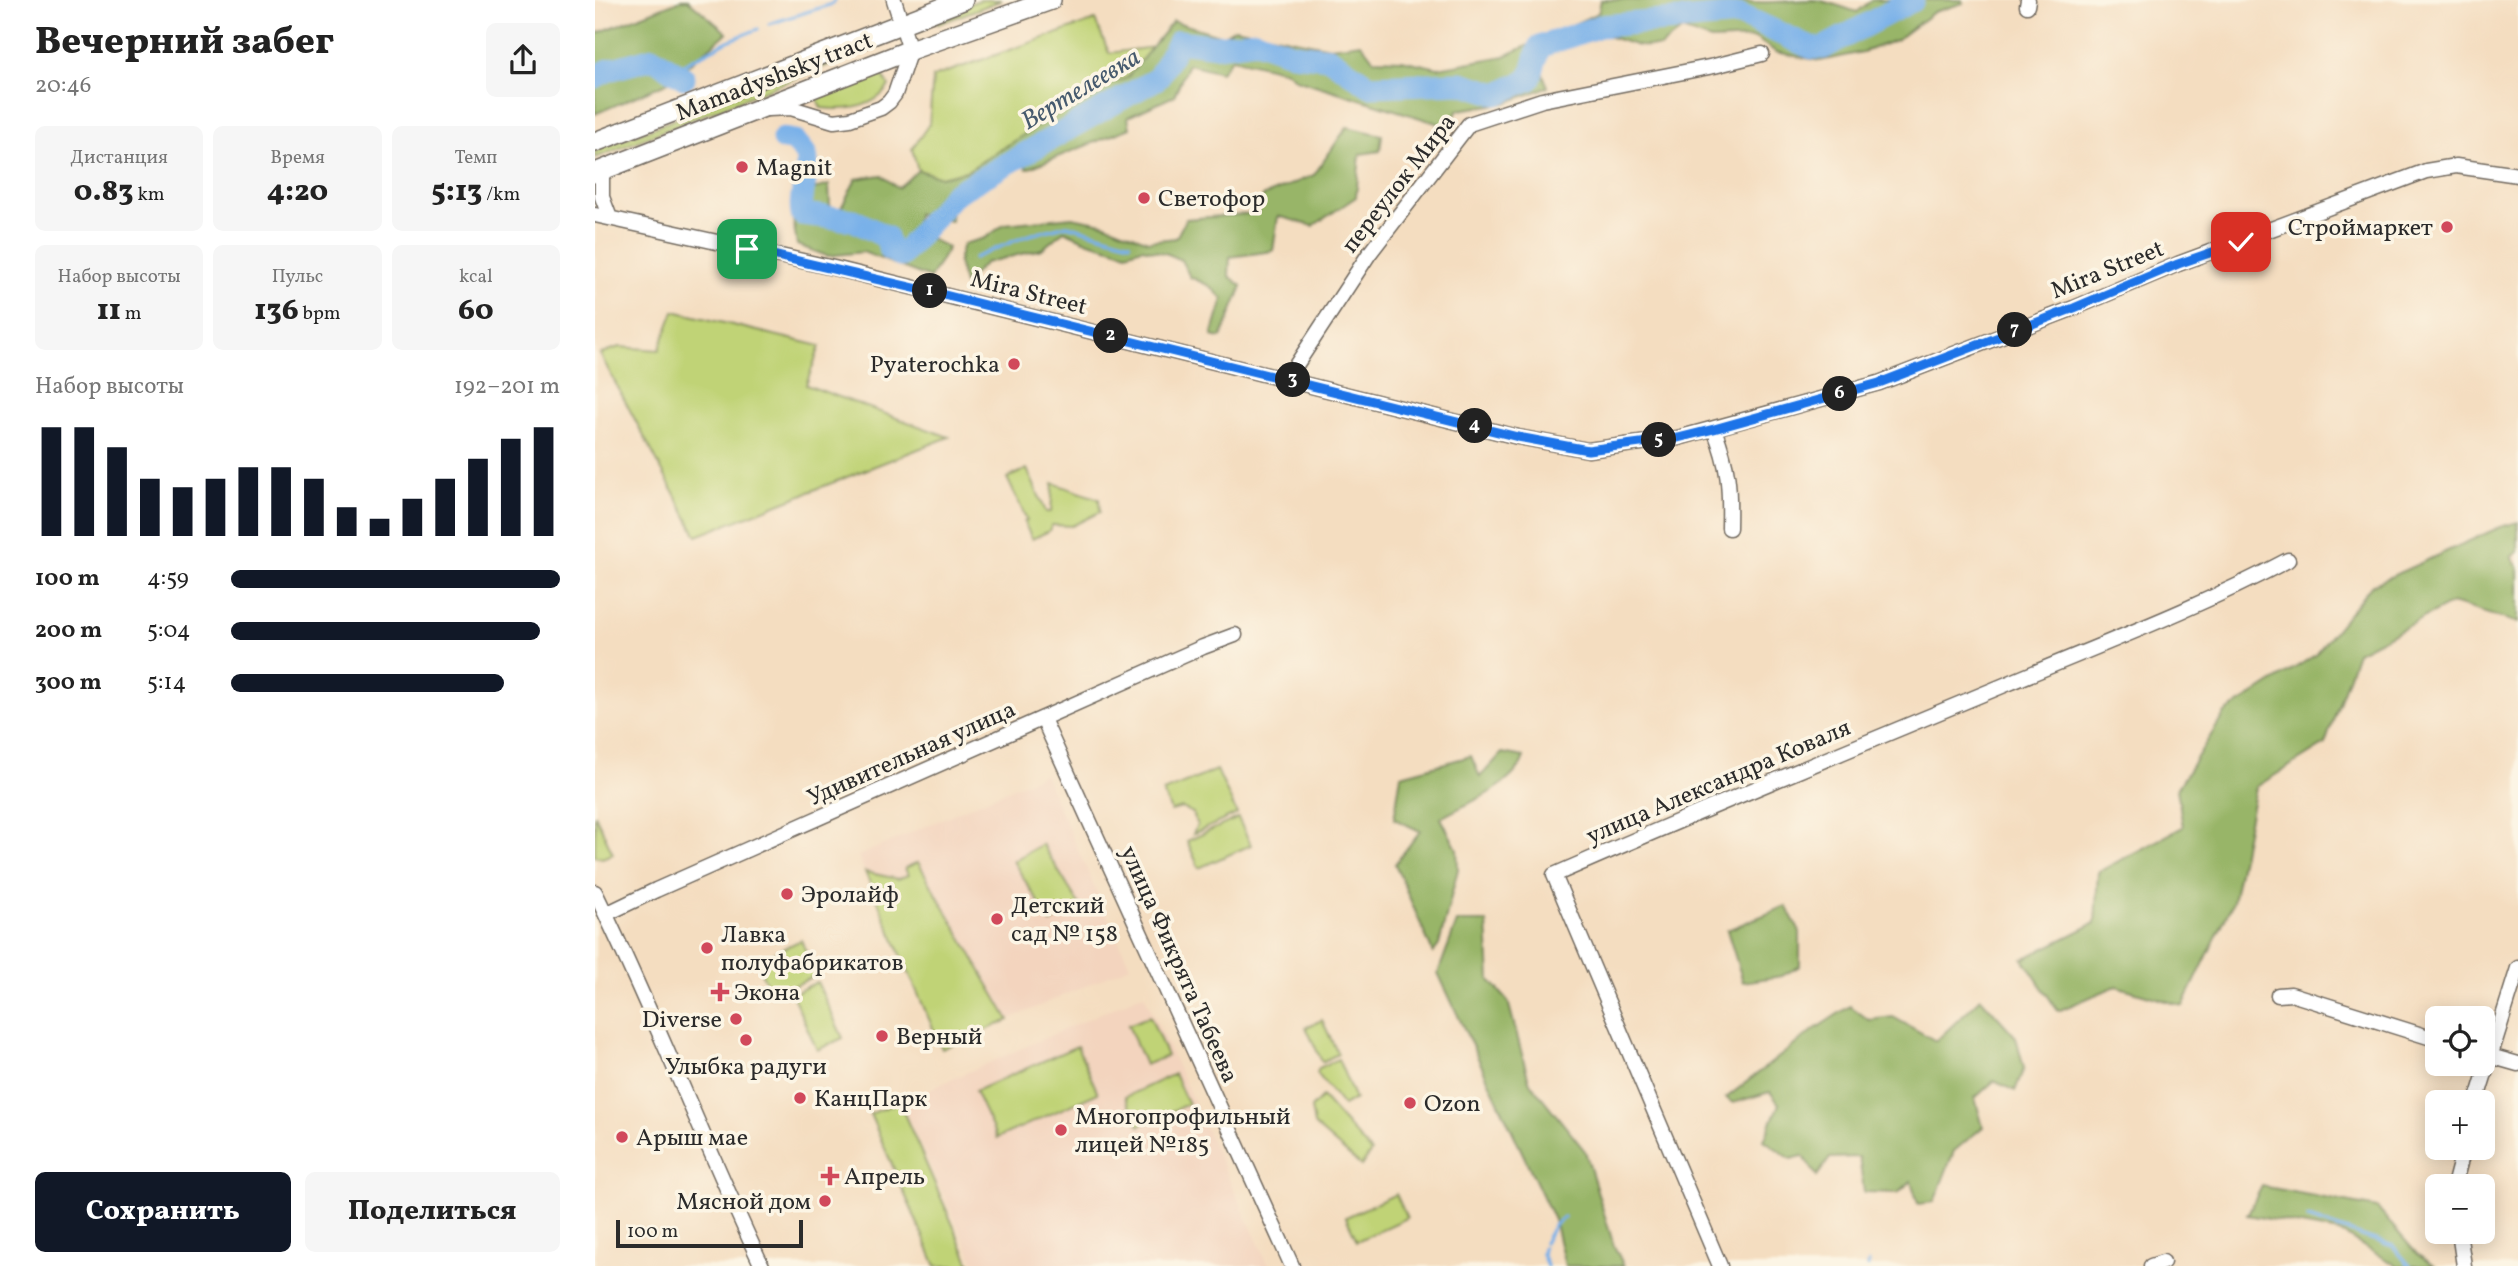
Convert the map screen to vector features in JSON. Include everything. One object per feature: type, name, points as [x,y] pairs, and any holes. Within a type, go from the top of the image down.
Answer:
[{"type":"main road","name":"Mamadyshsky tract","points":[[595,142],[963,0]]},
{"type":"main road","name":"Mamadyshsky tract","points":[[598,172],[910,50],[1051,0]]},
{"type":"street","points":[[753,110],[792,108],[834,121],[850,119],[881,108],[895,94],[910,50],[894,0]]},
{"type":"street","name":"переулок Мира","points":[[1287,379],[1369,254],[1469,124],[1542,100],[1762,54]]},
{"type":"street","name":"Mira Street","points":[[598,172],[602,216],[834,268],[1518,437],[1588,450],[1678,438],[1879,383],[2062,313],[2178,264],[2426,171],[2456,166],[2518,174]]},
{"type":"street","points":[[1714,429],[1727,467],[1730,528]]},
{"type":"street","name":"улица Александра Коваля","points":[[1720,1266],[1554,875],[2126,635],[2242,584],[2288,560]]},
{"type":"street","name":"Удивительная улица","points":[[606,914],[1235,635]]},
{"type":"street","name":"улица Фикрята Табеева","points":[[1043,719],[1291,1266]]},
{"type":"street","points":[[595,892],[762,1266]]},
{"type":"street","points":[[2495,1031],[2518,968]]},
{"type":"street","points":[[2278,995],[2291,994],[2425,1036]]},
{"type":"street","points":[[2495,1058],[2518,1064]]},
{"type":"street","points":[[2460,1244],[2463,1265]]},
{"type":"shaded area","name":"Детский сад № 158","points":[[1044,774],[1130,966],[942,1049],[858,856]]},
{"type":"shaded area","name":"Многопрофильный лицей №185","points":[[1144,994],[1269,1266],[976,1266],[901,1102]]},
{"type":"green space","points":[[681,0],[688,0],[727,33],[667,83],[595,114],[595,34]]},
{"type":"green space","points":[[980,0],[1002,0],[938,24],[934,21],[935,16]]},
{"type":"green space","points":[[1601,0],[1814,0],[1857,12],[1872,0],[1962,0],[1963,3],[1934,12],[1896,40],[1863,52],[1820,61],[1776,52],[1755,38],[1711,40],[1682,30],[1660,47],[1638,46],[1604,35],[1545,51],[1541,69],[1548,87],[1505,103],[1458,110],[1449,127],[1296,79],[1286,71],[1232,58],[1221,72],[1188,64],[1174,96],[1128,117],[1130,128],[1027,169],[1021,159],[952,200],[951,221],[917,214],[915,231],[948,248],[930,278],[863,252],[827,256],[797,245],[791,207],[806,191],[829,185],[830,206],[840,210],[856,179],[881,175],[898,188],[918,170],[941,177],[967,171],[1100,86],[1127,78],[1173,21],[1222,36],[1235,28],[1330,47],[1361,43],[1373,59],[1402,60],[1438,68],[1505,56],[1598,13]]},
{"type":"green space","points":[[1095,20],[1109,53],[1154,47],[1127,78],[1100,86],[967,171],[941,177],[918,170],[912,149],[929,124],[933,77]]},
{"type":"green space","points":[[882,37],[884,43],[595,158],[595,151]]},
{"type":"green space","points":[[881,72],[889,86],[876,99],[850,108],[821,108],[816,96]]},
{"type":"green space","points":[[1347,127],[1382,135],[1380,151],[1360,154],[1356,197],[1313,226],[1278,216],[1273,251],[1230,257],[1229,276],[1242,286],[1221,338],[1212,336],[1223,299],[1210,286],[1190,277],[1181,260],[1142,248],[1127,253],[1089,242],[1064,231],[1042,249],[985,263],[964,284],[958,261],[963,244],[985,238],[1005,224],[1072,217],[1103,223],[1148,241],[1176,238],[1186,219],[1258,213],[1263,196],[1314,175]]},
{"type":"green space","points":[[674,311],[820,346],[806,385],[949,437],[697,536],[600,354],[619,347],[659,350]]},
{"type":"green space","points":[[1027,469],[1046,512],[1051,512],[1053,483],[1099,499],[1100,512],[1072,526],[1052,525],[1049,531],[1032,539],[1024,522],[1027,520],[1007,478]]},
{"type":"green space","points":[[2518,522],[2518,552],[2511,557],[2518,567],[2518,623],[2452,603],[2357,652],[2325,744],[2256,787],[2233,902],[2183,1006],[2116,986],[2058,1011],[2023,959],[2095,923],[2098,872],[2183,827],[2177,789],[2225,713],[2315,655],[2372,585],[2500,527]]},
{"type":"green space","points":[[1502,753],[1524,757],[1511,777],[1489,793],[1441,818],[1457,849],[1458,869],[1439,945],[1433,953],[1395,864],[1420,831],[1394,819],[1401,775],[1471,756],[1480,777]]},
{"type":"green space","points":[[1217,770],[1237,814],[1193,834],[1197,825],[1193,813],[1182,808],[1171,811],[1163,792]]},
{"type":"green space","points":[[595,814],[613,854],[602,858],[595,856]]},
{"type":"green space","points":[[1238,818],[1251,845],[1199,868],[1187,841]]},
{"type":"green space","points":[[1042,844],[1080,906],[1051,923],[1013,861]]},
{"type":"green space","points":[[918,862],[1009,1020],[942,1049],[865,872],[898,879],[908,875],[905,868]]},
{"type":"green space","points":[[1786,906],[1800,932],[1800,966],[1782,976],[1743,982],[1727,930]]},
{"type":"green space","points":[[1457,922],[1487,922],[1490,980],[1508,1001],[1529,1081],[1585,1151],[1614,1246],[1624,1266],[1565,1266],[1554,1220],[1438,973]]},
{"type":"green space","points":[[801,940],[817,975],[772,996],[756,961]]},
{"type":"green space","points":[[817,982],[843,1038],[817,1050],[792,994]]},
{"type":"green space","points":[[1981,998],[2016,1037],[2024,1068],[2015,1091],[1994,1081],[1975,1098],[1983,1127],[1954,1151],[1934,1202],[1918,1204],[1911,1181],[1898,1193],[1864,1192],[1859,1157],[1830,1158],[1817,1176],[1803,1156],[1791,1159],[1764,1140],[1779,1104],[1770,1092],[1733,1103],[1726,1098],[1815,1029],[1850,1006],[1869,1020],[1893,1017],[1936,1041]]},
{"type":"green space","points":[[1150,1016],[1167,1056],[1145,1065],[1128,1025]]},
{"type":"green space","points":[[1322,1020],[1338,1054],[1322,1062],[1306,1027]]},
{"type":"green space","points":[[1077,1046],[1098,1093],[997,1138],[975,1091]]},
{"type":"green space","points":[[1338,1059],[1355,1099],[1343,1106],[1317,1073],[1319,1068]]},
{"type":"green space","points":[[1174,1074],[1188,1104],[1139,1126],[1125,1097]]},
{"type":"green space","points":[[1322,1097],[1371,1152],[1361,1166],[1314,1125],[1311,1108]]},
{"type":"green space","points":[[899,1102],[971,1266],[936,1266],[870,1114]]},
{"type":"green space","points":[[2262,1186],[2377,1208],[2417,1254],[2434,1266],[2397,1266],[2339,1232],[2247,1215]]},
{"type":"green space","points":[[1396,1194],[1407,1218],[1357,1241],[1346,1217]]},
{"type":"waterway","points":[[769,24],[832,4],[835,0]]},
{"type":"waterway","name":"Вертелеевка","points":[[783,139],[795,141],[806,155],[802,214],[853,220],[886,237],[890,250],[901,256],[954,194],[1158,78],[1179,41],[1217,46],[1256,41],[1293,54],[1329,58],[1370,86],[1461,83],[1497,94],[1530,79],[1539,47],[1600,26],[1740,15],[1812,48],[1823,48],[1913,0]]},
{"type":"waterway","points":[[672,70],[758,29]]},
{"type":"waterway","name":"Вертелеевка","points":[[595,77],[609,70],[653,58],[684,78]]},
{"type":"waterway","points":[[974,258],[1026,236],[1067,225],[1130,243]]},
{"type":"waterway","points":[[1544,1243],[1554,1225],[1564,1217]]},
{"type":"waterway","points":[[2308,1218],[2393,1246],[2410,1266]]},
{"type":"waterway","points":[[1543,1248],[1542,1254],[1547,1266]]},
{"type":"place","name":"Magnit","points":[[742,167]]},
{"type":"place","name":"Светофор","points":[[1144,198]]},
{"type":"place","name":"Строймаркет","points":[[2447,227]]},
{"type":"place","name":"Pyaterochka","points":[[1014,364]]},
{"type":"place","name":"Эролайф","points":[[787,894]]},
{"type":"place","name":"Детский сад № 158","points":[[997,919]]},
{"type":"place","name":"Лавка полуфабрикатов","points":[[707,948]]},
{"type":"place","name":"Экона","points":[[720,992]]},
{"type":"place","name":"Diverse","points":[[736,1019]]},
{"type":"place","name":"Верный","points":[[882,1036]]},
{"type":"place","name":"Улыбка радуги","points":[[746,1040]]},
{"type":"place","name":"КанцПарк","points":[[800,1098]]},
{"type":"place","name":"Ozon","points":[[1410,1103]]},
{"type":"place","name":"Многопрофильный лицей №185","points":[[1061,1130]]},
{"type":"place","name":"Арыш мае","points":[[622,1137]]},
{"type":"place","name":"Апрель","points":[[830,1176]]},
{"type":"place","name":"Мясной дом","points":[[825,1201]]},
{"type":"route","points":[[747,249],[834,268],[1518,437],[1588,450],[1678,438],[1879,383],[2074,308],[2178,264],[2241,242]]}]
